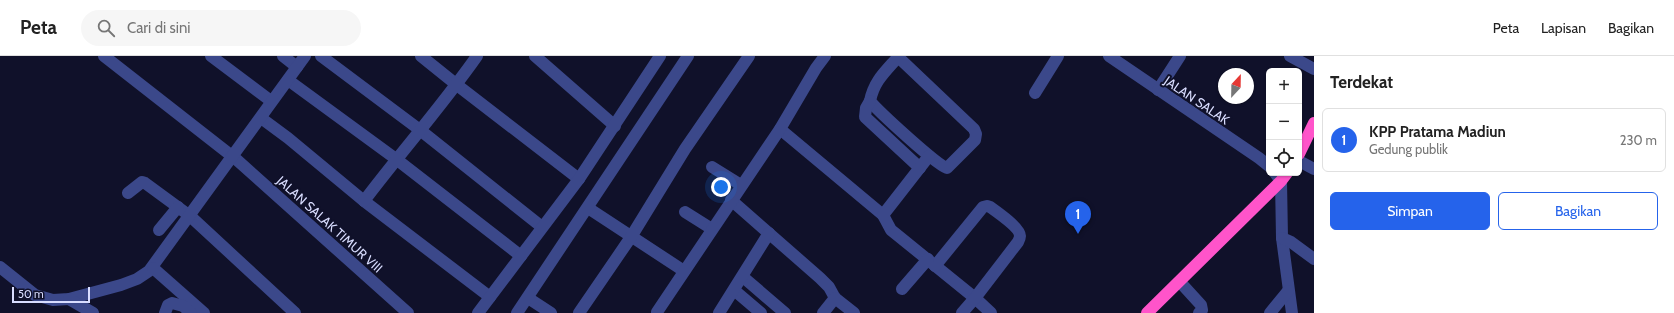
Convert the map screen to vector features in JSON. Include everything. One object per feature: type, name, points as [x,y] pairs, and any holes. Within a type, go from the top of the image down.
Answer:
[{"type":"highway","points":[[1302,148],[1314,123]]},
{"type":"highway","points":[[1147,313],[1180,282],[1281,176]]},
{"type":"street","name":"JALAN SALAK TIMUR VIII","points":[[104,56],[233,156],[408,313]]},
{"type":"street","points":[[211,56],[271,102]]},
{"type":"street","points":[[283,56],[297,67]]},
{"type":"street","points":[[0,268],[35,295],[53,300],[69,299],[137,279],[151,270],[305,56]]},
{"type":"street","points":[[321,56],[420,130],[542,227]]},
{"type":"street","points":[[421,56],[457,86],[579,179]]},
{"type":"street","points":[[364,201],[396,159],[457,86],[477,56]]},
{"type":"street","points":[[535,56],[615,126]]},
{"type":"street","points":[[478,313],[579,179],[660,56]]},
{"type":"street","points":[[517,313],[688,56]]},
{"type":"street","points":[[579,313],[630,237],[685,149],[749,56]]},
{"type":"street","points":[[657,312],[780,128],[816,68],[825,56]]},
{"type":"street","points":[[870,101],[944,168],[947,168],[975,140],[975,131],[898,56],[876,82],[872,90],[870,101],[866,108],[865,117],[920,168]]},
{"type":"street","points":[[1035,93],[1058,56]]},
{"type":"street","name":"JALAN SALAK","points":[[1109,56],[1266,164]]},
{"type":"street","points":[[1158,90],[1180,56]]},
{"type":"street","points":[[1290,56],[1314,69]]},
{"type":"street","points":[[288,80],[396,159],[521,256]]},
{"type":"street","points":[[261,118],[288,138],[364,201],[490,297]]},
{"type":"street","points":[[780,128],[882,215],[891,230],[975,298],[991,313]]},
{"type":"street","points":[[882,215],[929,156]]},
{"type":"street","points":[[1302,163],[1314,169]]},
{"type":"street","points":[[712,167],[741,186]]},
{"type":"street","points":[[1281,176],[1282,238],[1292,313]]},
{"type":"street","points":[[128,193],[144,182],[190,216],[296,313]]},
{"type":"street","points":[[731,200],[820,278],[829,287],[835,298],[854,313]]},
{"type":"street","points":[[159,230],[178,207]]},
{"type":"street","points":[[902,289],[931,262],[983,207],[990,207],[1011,223],[1020,234],[1020,237],[975,298],[962,313]]},
{"type":"street","points":[[588,208],[630,237],[684,271]]},
{"type":"street","points":[[685,212],[712,229]]},
{"type":"street","points":[[719,313],[743,277],[769,233]]},
{"type":"street","points":[[1282,238],[1291,242],[1314,259]]},
{"type":"street","points":[[151,270],[204,313]]},
{"type":"street","points":[[743,277],[785,313]]},
{"type":"street","points":[[1180,282],[1201,305],[1202,310],[1199,313]]},
{"type":"street","points":[[734,290],[761,313]]},
{"type":"street","points":[[1270,313],[1288,291]]},
{"type":"street","points":[[528,298],[551,313]]},
{"type":"street","points":[[823,313],[835,298]]},
{"type":"street","points":[[69,299],[93,313]]},
{"type":"street","points":[[165,313],[168,305],[172,303],[183,306],[190,313]]},
{"type":"place","name":"KPP Pratama Madiun","points":[[1078,234]]}]
